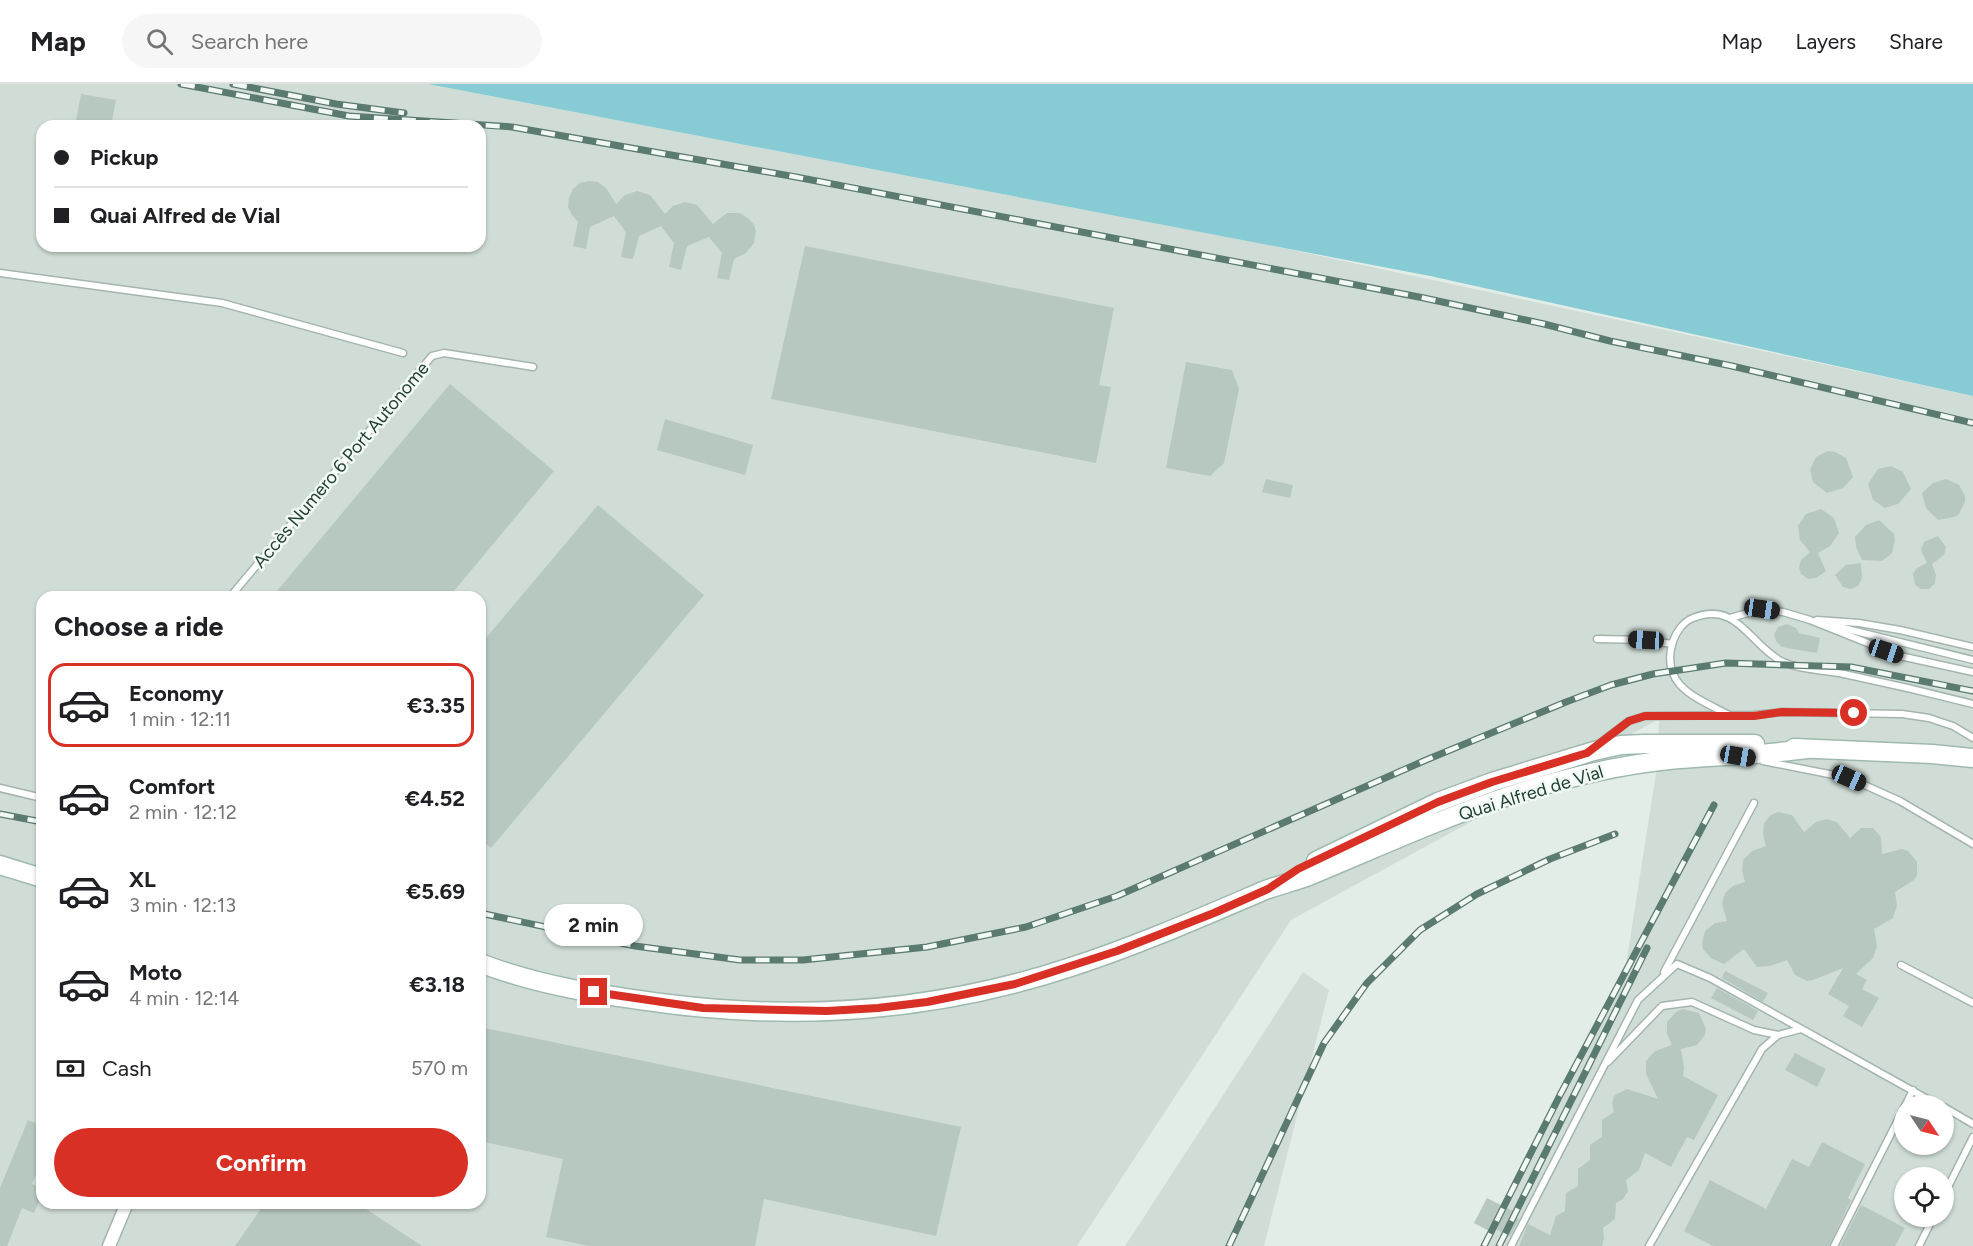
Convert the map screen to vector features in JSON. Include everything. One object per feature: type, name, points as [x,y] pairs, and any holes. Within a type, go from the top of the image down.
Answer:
[{"type":"main road","name":"Quai Alfred de Vial","points":[[1268,889],[1298,869],[1438,802],[1502,779],[1621,745],[1763,744],[1807,749],[1973,758]]},
{"type":"main road","name":"Quai Alfred de Vial","points":[[486,971],[612,995],[703,1008],[791,1012],[878,1008],[971,994],[1069,968],[1127,947],[1268,889],[1304,878],[1435,823],[1530,789],[1605,770],[1641,764],[1807,749]]},
{"type":"main road","points":[[6,867],[36,868]]},
{"type":"main road","points":[[6,867],[36,876]]},
{"type":"main road","name":"Quai Alfred de Vial","points":[[486,965],[502,972]]},
{"type":"street","points":[[109,1246],[124,1209]]},
{"type":"lane","points":[[0,273],[222,303],[403,353]]},
{"type":"lane","name":"Accès Numero 6 Port Autonome","points":[[235,591],[432,356],[444,353],[533,367]]},
{"type":"lane","points":[[1729,715],[1688,693],[1679,685],[1670,664],[1672,644],[1683,624],[1692,618],[1707,614],[1730,618],[1762,609],[1973,660]]},
{"type":"lane","points":[[1730,618],[1749,632],[1764,650],[1782,662],[1886,682],[1973,704]]},
{"type":"lane","points":[[1810,620],[1859,623],[1973,646]]},
{"type":"lane","points":[[1810,620],[1900,656],[1973,672]]},
{"type":"lane","points":[[1597,639],[1646,640],[1672,644]]},
{"type":"lane","points":[[1587,753],[1618,728],[1629,721],[1645,716],[1754,716],[1782,712],[1902,714],[1929,718],[1953,726],[1973,738]]},
{"type":"lane","points":[[1738,756],[1849,778],[1900,801],[1973,844]]},
{"type":"lane","points":[[0,788],[36,797]]},
{"type":"lane","points":[[1661,978],[1754,803]]},
{"type":"lane","points":[[1511,1246],[1638,1000],[1677,964],[1710,978],[1922,1095]]},
{"type":"lane","points":[[1901,964],[1973,1003]]},
{"type":"lane","points":[[1604,1067],[1662,1006],[1692,1002],[1754,1030],[1778,1035],[1801,1029]]},
{"type":"lane","points":[[1649,1246],[1762,1049],[1778,1035]]},
{"type":"lane","points":[[1910,1095],[1913,1090]]},
{"type":"lane","points":[[1954,1112],[1972,1121]]},
{"type":"lane","points":[[1834,1246],[1894,1128]]},
{"type":"lane","points":[[1954,1175],[1973,1137]]},
{"type":"lane","points":[[1919,1246],[1928,1227]]},
{"type":"shaded area","points":[[0,84],[428,84],[1274,246],[1973,396],[1973,1246],[1487,1246],[1625,971],[1657,767],[1659,719],[1291,920],[1077,1246],[0,1246]]},
{"type":"shaded area","points":[[1303,972],[1329,990],[1264,1246],[1125,1246]]},
{"type":"water","points":[[428,84],[1973,84],[1973,396],[1430,276]]},
{"type":"building","points":[[81,94],[116,100],[112,120],[76,120]]},
{"type":"building","points":[[598,182],[606,188],[616,204],[625,195],[637,191],[650,195],[665,214],[673,206],[685,202],[697,205],[713,224],[727,213],[740,213],[754,225],[756,231],[754,243],[746,253],[734,259],[729,280],[717,278],[722,253],[709,237],[687,246],[681,270],[669,267],[674,243],[661,226],[639,236],[633,259],[621,257],[626,232],[614,216],[590,227],[586,249],[573,246],[578,222],[568,207],[569,198],[573,189],[580,183]]},
{"type":"building","points":[[805,246],[1114,308],[1099,385],[1111,387],[1096,463],[771,399]]},
{"type":"building","points":[[1186,362],[1232,370],[1239,389],[1224,463],[1210,476],[1166,468]]},
{"type":"building","points":[[450,384],[554,471],[454,591],[277,591]]},
{"type":"building","points":[[665,419],[753,445],[745,475],[657,450]]},
{"type":"building","points":[[1828,451],[1846,458],[1853,477],[1843,488],[1827,493],[1813,482],[1810,470],[1816,457]]},
{"type":"building","points":[[1891,466],[1903,472],[1911,489],[1898,504],[1885,508],[1873,500],[1868,484],[1878,469]]},
{"type":"building","points":[[1266,479],[1293,485],[1290,498],[1262,492]]},
{"type":"building","points":[[1946,479],[1959,485],[1965,496],[1965,502],[1959,514],[1938,520],[1926,508],[1922,493],[1933,483]]},
{"type":"building","points":[[598,505],[704,595],[491,848],[486,844],[486,638]]},
{"type":"building","points":[[1821,509],[1834,518],[1839,533],[1830,546],[1818,553],[1826,571],[1816,578],[1808,579],[1801,574],[1799,567],[1801,560],[1810,552],[1800,540],[1798,526],[1806,514]]},
{"type":"building","points":[[1879,520],[1894,534],[1892,553],[1882,561],[1862,560],[1856,547],[1855,537],[1866,525]]},
{"type":"building","points":[[1938,536],[1946,547],[1944,555],[1932,564],[1936,575],[1935,583],[1929,589],[1921,589],[1915,585],[1913,574],[1917,568],[1927,563],[1921,550],[1924,542]]},
{"type":"building","points":[[1861,563],[1862,578],[1858,586],[1851,589],[1843,587],[1835,575],[1846,565]]},
{"type":"building","points":[[1787,624],[1796,628],[1799,633],[1820,638],[1817,653],[1782,647],[1774,635],[1778,627]]},
{"type":"building","points":[[1778,812],[1792,815],[1804,832],[1816,822],[1826,819],[1837,822],[1850,838],[1861,828],[1873,828],[1881,837],[1882,854],[1902,849],[1908,851],[1917,862],[1917,875],[1914,880],[1895,892],[1897,906],[1893,918],[1874,929],[1877,946],[1873,958],[1856,974],[1867,980],[1862,989],[1879,998],[1862,1027],[1843,1016],[1849,1006],[1828,994],[1843,968],[1807,981],[1795,975],[1787,960],[1770,966],[1757,967],[1744,949],[1724,964],[1711,958],[1703,949],[1705,931],[1715,923],[1727,921],[1722,904],[1725,893],[1733,886],[1745,882],[1742,871],[1743,860],[1752,851],[1766,846],[1763,834],[1764,823],[1771,815]]},
{"type":"building","points":[[1725,971],[1768,993],[1763,1002],[1722,978]]},
{"type":"building","points":[[1717,988],[1758,1011],[1753,1020],[1711,998]]},
{"type":"building","points":[[1683,1009],[1699,1013],[1706,1029],[1705,1035],[1697,1045],[1681,1049],[1683,1076],[1718,1095],[1694,1140],[1687,1137],[1671,1167],[1645,1153],[1639,1170],[1626,1180],[1628,1191],[1623,1199],[1616,1203],[1615,1219],[1603,1228],[1602,1246],[1519,1246],[1528,1224],[1550,1235],[1556,1216],[1565,1211],[1566,1193],[1578,1186],[1578,1169],[1590,1160],[1590,1145],[1602,1137],[1602,1120],[1614,1112],[1612,1103],[1615,1095],[1627,1089],[1658,1099],[1646,1074],[1646,1061],[1655,1051],[1672,1045],[1667,1034],[1667,1022],[1676,1012]]},
{"type":"building","points":[[486,1028],[961,1127],[936,1236],[764,1199],[755,1246],[589,1246],[546,1237],[563,1159],[486,1142]]},
{"type":"building","points":[[1795,1053],[1826,1069],[1817,1087],[1785,1070]]},
{"type":"building","points":[[28,1120],[36,1123],[36,1175],[32,1184],[36,1186],[36,1208],[34,1213],[22,1208],[7,1246],[0,1246],[0,1188]]},
{"type":"building","points":[[1822,1142],[1865,1164],[1848,1198],[1851,1200],[1829,1246],[1713,1246],[1684,1231],[1710,1180],[1766,1209],[1792,1159],[1809,1167]]},
{"type":"building","points":[[1487,1198],[1513,1211],[1511,1215],[1519,1219],[1510,1237],[1492,1227],[1489,1231],[1474,1223]]},
{"type":"building","points":[[1861,1205],[1894,1222],[1894,1227],[1905,1228],[1895,1246],[1840,1246]]},
{"type":"building","points":[[261,1209],[366,1209],[422,1246],[235,1246]]},
{"type":"railway","points":[[181,84],[349,116],[408,120]]},
{"type":"railway","points":[[233,84],[336,104],[404,113]]},
{"type":"railway","points":[[486,125],[512,127],[796,177],[1424,298],[1610,341],[1732,366],[1973,423]]},
{"type":"railway","points":[[486,914],[635,946],[740,960],[803,960],[927,947],[1026,927],[1117,896],[1426,760],[1566,702],[1611,685],[1653,674],[1726,663],[1851,667],[1973,691]]},
{"type":"railway","points":[[1484,1246],[1560,1095],[1714,805]]},
{"type":"railway","points":[[0,814],[36,821]]},
{"type":"railway","points":[[1229,1246],[1324,1043],[1367,983],[1420,930],[1477,894],[1550,859],[1615,834]]},
{"type":"railway","points":[[1499,1246],[1647,948]]},
{"type":"route","points":[[594,992],[703,1008],[791,1012],[878,1008],[971,994],[1069,968],[1214,913],[1268,889],[1298,869],[1438,802],[1492,782],[1587,753],[1629,721],[1645,716],[1754,716],[1782,712],[1854,713]]}]
